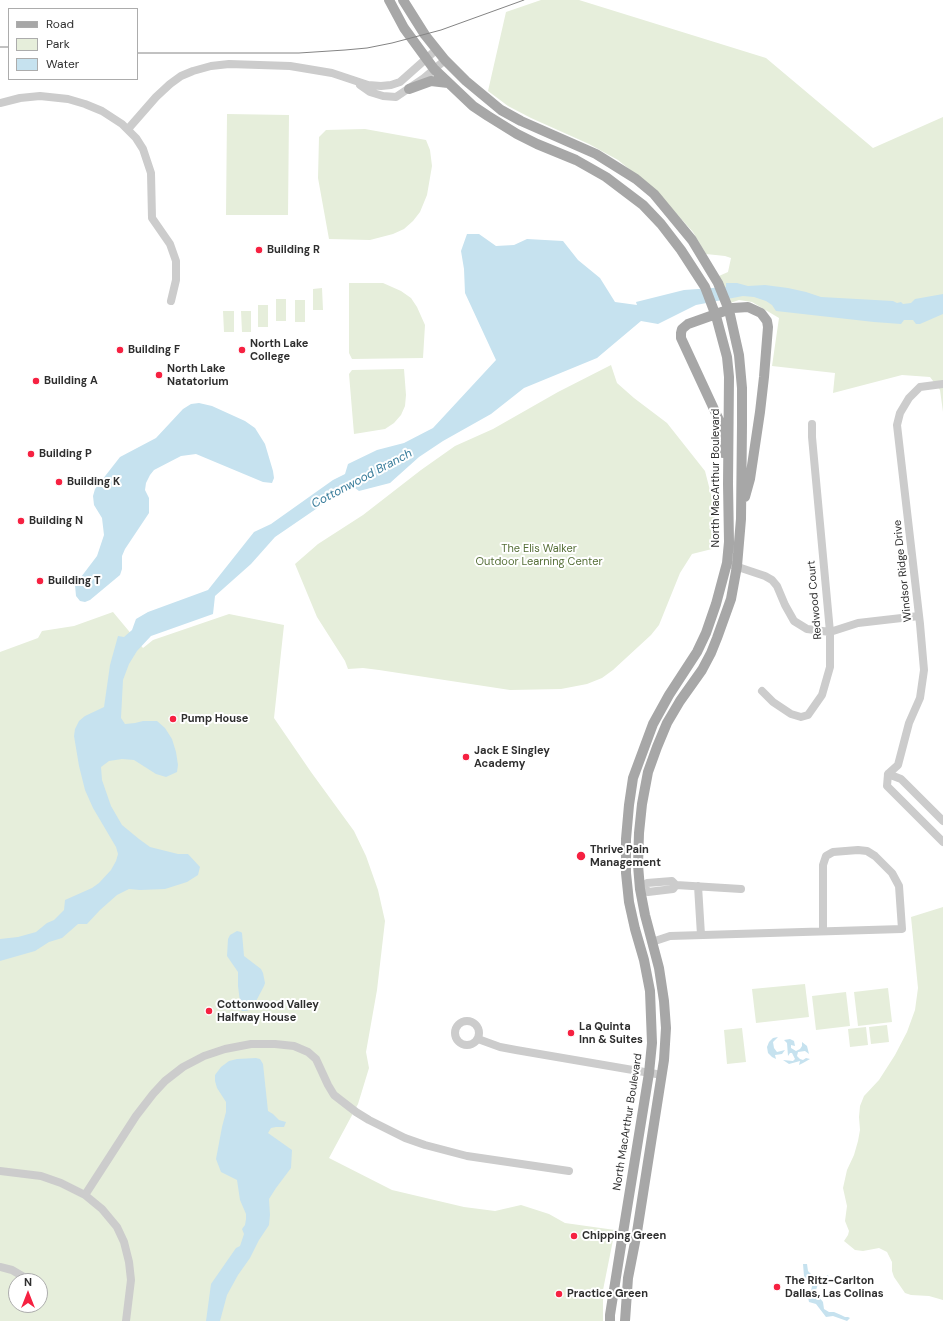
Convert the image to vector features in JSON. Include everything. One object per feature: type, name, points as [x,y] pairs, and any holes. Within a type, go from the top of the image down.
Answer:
[{"type":"main road","name":"North MacArthur Boulevard","points":[[389,0],[404,28],[434,69],[473,106],[517,134],[576,160],[606,177],[643,205],[661,224],[705,288],[716,316],[727,357],[729,377],[729,542],[727,563],[716,604],[706,633],[697,652],[668,695],[656,718],[642,752],[633,778],[629,805],[626,835],[626,873],[629,902],[644,960],[651,997],[652,1043],[649,1073],[622,1233],[610,1321]]},
{"type":"main road","name":"North MacArthur Boulevard","points":[[403,0],[436,50],[466,81],[501,110],[521,121],[596,154],[636,178],[654,194],[692,240],[718,284],[729,310],[739,355],[742,388],[740,518],[737,566],[731,598],[711,652],[702,670],[680,701],[657,746],[648,772],[638,836],[638,865],[643,889],[645,915],[659,968],[664,1001],[665,1046],[662,1075],[637,1232],[628,1278],[625,1321]]},
{"type":"main road","points":[[409,89],[431,81],[448,83]]},
{"type":"main road","points":[[728,484],[719,420],[681,338],[681,333],[682,329],[688,324],[733,308],[748,307],[761,313],[767,321],[768,327],[760,412],[750,479],[740,518]]},
{"type":"main road","points":[[626,835],[638,836]]},
{"type":"street","points":[[128,129],[156,97],[170,84],[181,76],[211,66],[229,64],[290,66],[332,73],[368,85],[381,86],[400,82],[436,50]]},
{"type":"street","points":[[352,80],[370,92],[383,96],[396,96],[409,89],[445,60]]},
{"type":"street","points":[[0,103],[20,98],[40,96],[68,99],[102,111],[128,129],[136,138],[144,149],[151,172],[152,218],[170,244],[176,261],[176,280],[171,301]]},
{"type":"street","name":"Windsor Ridge Drive","points":[[888,774],[898,765],[909,723],[920,698],[924,670],[897,425],[900,414],[909,398],[920,387],[942,384]]},
{"type":"street","name":"Redwood Court","points":[[762,691],[773,702],[791,714],[801,717],[808,715],[822,695],[830,667],[830,632],[812,424]]},
{"type":"street","points":[[727,563],[765,576],[772,580],[777,586],[785,606],[794,621],[807,630],[830,632],[858,623],[919,616]]},
{"type":"street","points":[[943,821],[900,779],[888,774],[887,786],[943,842]]},
{"type":"street","points":[[652,942],[670,936],[902,929],[900,893],[896,879],[884,864],[867,851],[838,851],[826,856],[822,865],[823,931]]},
{"type":"street","points":[[643,889],[648,892],[673,889],[676,885],[741,889]]},
{"type":"street","points":[[698,886],[701,935]]},
{"type":"street","points":[[478,1039],[505,1048],[662,1075]]},
{"type":"street","points":[[85,1195],[136,1116],[165,1081],[183,1068],[204,1056],[225,1049],[251,1044],[294,1046],[308,1052],[316,1059],[334,1095],[356,1112],[405,1138],[467,1156],[569,1171]]},
{"type":"street","points":[[0,1171],[41,1176],[61,1183],[85,1195],[102,1209],[117,1227],[124,1242],[129,1262],[131,1280],[126,1321]]},
{"type":"street","points":[[0,1267],[17,1273]]},
{"type":"green space","points":[[541,0],[579,0],[766,58],[873,148],[943,117],[943,412],[940,390],[930,377],[902,375],[833,393],[835,373],[772,366],[779,318],[752,302],[739,300],[730,303],[719,276],[728,272],[731,258],[706,254],[693,232],[656,191],[618,160],[589,144],[508,106],[488,91],[506,12]]},
{"type":"green space","points":[[227,114],[289,115],[288,215],[226,215]]},
{"type":"green space","points":[[365,129],[426,140],[430,150],[432,166],[427,195],[420,212],[413,221],[404,229],[393,234],[370,240],[329,239],[318,178],[319,137],[326,130]]},
{"type":"green space","points":[[349,283],[383,283],[401,291],[411,298],[425,325],[423,358],[352,359],[349,353]]},
{"type":"green space","points":[[322,288],[323,310],[313,310],[313,289]]},
{"type":"green space","points":[[276,299],[286,299],[286,321],[276,321]]},
{"type":"green space","points":[[295,300],[305,300],[305,322],[295,322]]},
{"type":"green space","points":[[258,305],[268,305],[268,327],[258,327]]},
{"type":"green space","points":[[223,311],[234,311],[234,332],[224,332]]},
{"type":"green space","points":[[241,311],[251,311],[251,332],[242,332]]},
{"type":"green space","name":"The Elis Walker Outdoor Learning Center","points":[[611,365],[617,383],[667,423],[705,471],[715,510],[715,541],[712,549],[692,554],[680,573],[659,625],[651,635],[613,670],[602,678],[587,684],[561,689],[510,690],[379,670],[363,668],[348,669],[345,661],[317,617],[295,564],[318,544],[363,515],[421,470],[455,446],[493,429],[558,392]]},
{"type":"green space","points":[[404,369],[406,395],[405,406],[401,415],[394,423],[385,429],[354,434],[349,374],[352,370]]},
{"type":"green space","points":[[113,612],[143,648],[153,640],[229,614],[284,625],[274,718],[354,831],[366,856],[378,890],[385,921],[377,990],[366,1052],[369,1068],[358,1104],[329,1158],[392,1190],[464,1207],[495,1211],[521,1205],[549,1214],[565,1223],[615,1230],[603,1290],[603,1321],[0,1321],[0,652],[38,638],[42,631],[74,626]]},
{"type":"green space","points":[[943,907],[943,1300],[929,1296],[911,1295],[905,1293],[894,1277],[892,1262],[887,1252],[879,1248],[863,1251],[855,1250],[844,1241],[849,1231],[845,1221],[847,1206],[843,1188],[847,1170],[854,1155],[858,1141],[860,1130],[860,1106],[864,1096],[879,1080],[895,1055],[907,1032],[915,1010],[918,988],[911,917]]},
{"type":"green space","points":[[805,984],[809,1017],[756,1023],[752,989]]},
{"type":"green space","points":[[888,988],[892,1022],[858,1026],[854,992]]},
{"type":"green space","points":[[846,992],[850,1026],[816,1030],[812,996]]},
{"type":"green space","points":[[887,1025],[889,1042],[871,1044],[869,1027]]},
{"type":"green space","points":[[866,1027],[868,1045],[850,1047],[848,1029]]},
{"type":"green space","points":[[742,1028],[746,1062],[727,1064],[724,1030]]},
{"type":"water","name":"Cottonwood Branch","points":[[467,234],[479,234],[496,246],[514,245],[527,239],[563,241],[578,260],[600,278],[615,302],[637,305],[636,302],[684,290],[726,287],[726,283],[737,283],[748,286],[765,285],[788,288],[821,297],[893,301],[897,303],[901,302],[903,304],[911,303],[915,299],[943,294],[943,314],[920,324],[916,324],[913,320],[904,320],[901,324],[874,322],[776,311],[772,305],[766,301],[754,297],[743,296],[696,305],[658,324],[641,321],[597,358],[524,388],[491,414],[443,441],[419,457],[390,483],[359,491],[351,485],[275,537],[251,564],[215,596],[213,614],[151,636],[137,651],[129,664],[123,680],[121,718],[125,724],[143,721],[157,721],[165,728],[172,739],[176,752],[178,765],[177,772],[166,777],[156,774],[134,760],[122,759],[109,761],[101,767],[102,780],[111,806],[122,825],[150,847],[178,854],[188,854],[200,867],[198,875],[187,882],[165,889],[129,889],[117,895],[87,924],[78,924],[62,938],[49,942],[35,951],[0,961],[0,939],[18,937],[36,932],[47,923],[54,920],[64,910],[65,900],[92,888],[99,883],[111,870],[116,861],[118,854],[116,847],[93,808],[85,790],[74,736],[75,729],[79,721],[85,716],[104,707],[110,665],[118,636],[124,637],[132,630],[136,619],[148,612],[208,590],[254,532],[271,524],[333,480],[345,474],[348,464],[377,450],[404,443],[433,428],[496,360],[465,293],[464,269],[461,251]]},
{"type":"water","points":[[199,403],[212,406],[245,421],[255,428],[265,444],[273,471],[274,478],[272,483],[263,482],[196,454],[181,456],[154,470],[146,483],[145,490],[149,498],[149,513],[125,549],[122,556],[122,569],[120,575],[90,600],[85,602],[80,601],[76,596],[75,585],[97,556],[104,535],[102,518],[94,505],[93,496],[95,489],[120,457],[156,438],[183,409],[191,404]]},
{"type":"water","points":[[237,931],[242,933],[244,956],[261,969],[265,983],[253,1007],[247,1011],[241,1010],[238,972],[227,956],[228,939],[230,935]]},
{"type":"water","points":[[778,1037],[773,1042],[774,1048],[777,1052],[785,1050],[782,1054],[775,1055],[776,1059],[768,1053],[767,1047],[773,1038]]},
{"type":"water","points":[[790,1039],[794,1041],[795,1046],[791,1045],[791,1048],[796,1051],[802,1046],[802,1042],[807,1046],[809,1054],[805,1051],[798,1052],[797,1056],[800,1059],[810,1059],[799,1065],[800,1061],[789,1064],[783,1060],[793,1061],[795,1059],[792,1053],[788,1056],[787,1043],[784,1040]]},
{"type":"water","points":[[256,1058],[260,1059],[263,1064],[268,1111],[279,1120],[286,1122],[284,1127],[271,1128],[268,1133],[292,1150],[291,1168],[269,1199],[269,1225],[227,1295],[220,1321],[206,1321],[211,1284],[236,1248],[240,1246],[244,1234],[242,1229],[245,1225],[246,1219],[246,1214],[240,1200],[237,1180],[221,1172],[216,1159],[226,1112],[226,1102],[217,1088],[215,1075],[221,1067],[229,1061]]},
{"type":"water","points":[[803,1264],[807,1264],[808,1271],[813,1276],[822,1279],[828,1275],[830,1282],[825,1281],[818,1284],[816,1290],[823,1302],[824,1309],[850,1318],[847,1321],[833,1316],[826,1317],[816,1304],[809,1302],[808,1292],[811,1291],[812,1286],[804,1276]]},
{"type":"tram line","points":[[138,53],[299,53],[367,48],[441,30],[524,0]]},
{"type":"tram line","points":[[0,47],[8,47]]},
{"type":"place","name":"Building R","points":[[259,250]]},
{"type":"place","name":"Building F","points":[[120,350]]},
{"type":"place","name":"North Lake College","points":[[242,350]]},
{"type":"place","name":"North Lake Natatorium","points":[[159,375]]},
{"type":"place","name":"Building A","points":[[36,381]]},
{"type":"place","name":"Building P","points":[[31,454]]},
{"type":"place","name":"Building K","points":[[59,482]]},
{"type":"place","name":"Building N","points":[[21,521]]},
{"type":"place","name":"Building T","points":[[40,581]]},
{"type":"place","name":"Pump House","points":[[173,719]]},
{"type":"place","name":"Jack E Singley Academy","points":[[466,757]]},
{"type":"place","name":"Thrive Pain Management","points":[[581,856]]},
{"type":"place","name":"Cottonwood Valley Halfway House","points":[[209,1011]]},
{"type":"place","name":"La Quinta Inn & Suites","points":[[571,1033]]},
{"type":"place","name":"Chipping Green","points":[[574,1236]]},
{"type":"place","name":"The Ritz-Carlton Dallas, Las Colinas","points":[[777,1287]]},
{"type":"place","name":"Practice Green","points":[[559,1294]]}]
